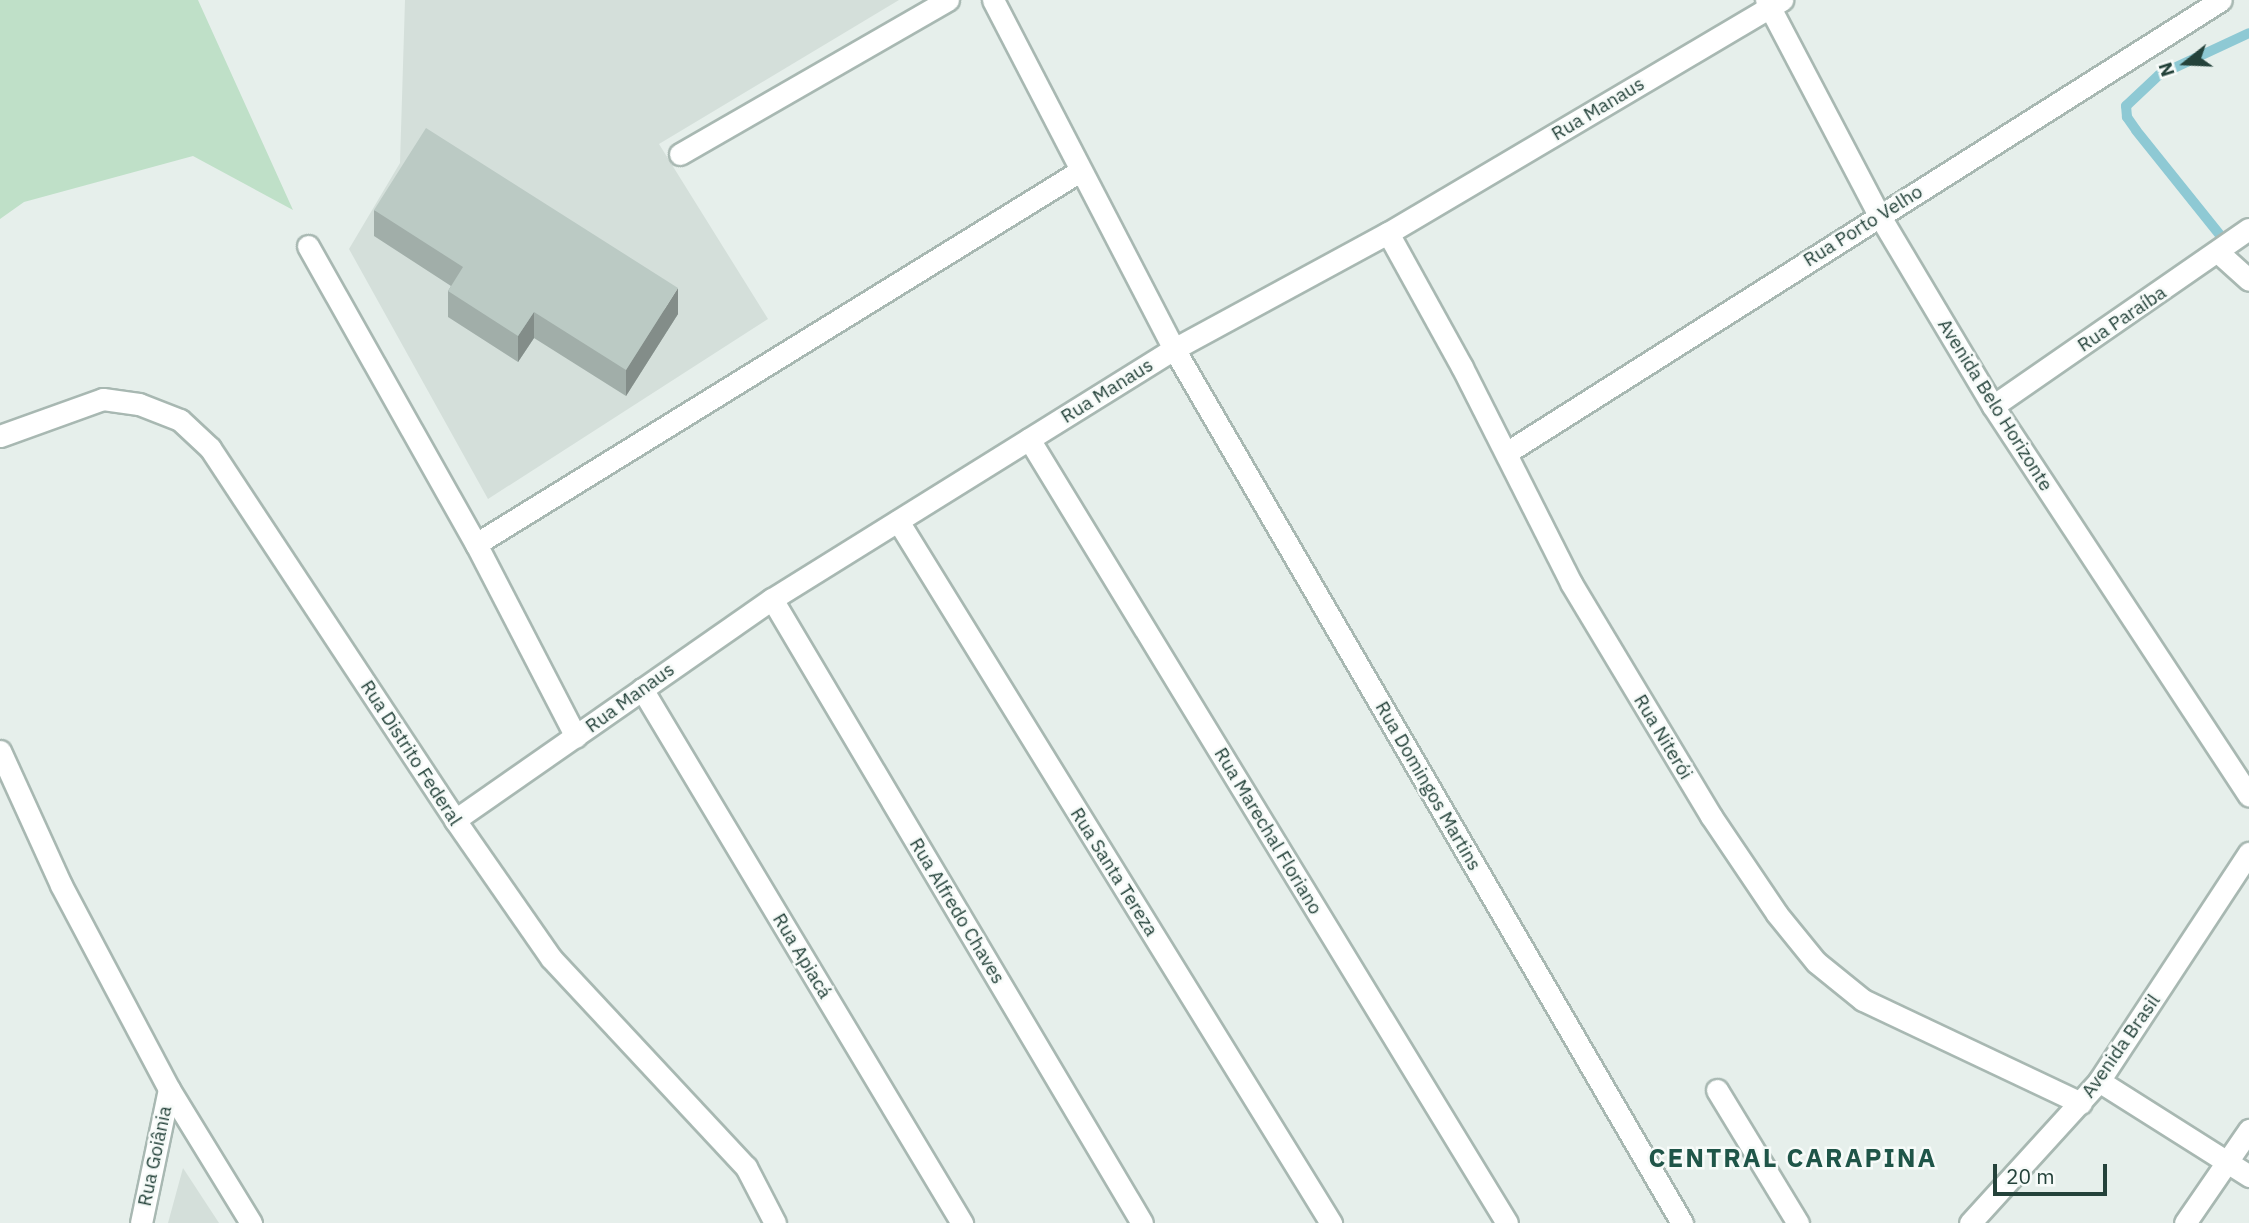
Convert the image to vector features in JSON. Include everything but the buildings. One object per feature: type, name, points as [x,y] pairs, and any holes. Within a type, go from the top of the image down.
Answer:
[{"type":"street","points":[[680,154],[948,0]]},
{"type":"street","name":"Rua Domingos Martins","points":[[993,0],[1174,349],[1682,1223]]},
{"type":"street","name":"Rua Porto Velho","points":[[1506,453],[2221,0]]},
{"type":"street","name":"Avenida Belo Horizonte","points":[[1773,2],[1879,215],[1993,406],[2249,795]]},
{"type":"street","name":"Rua Manaus","points":[[455,820],[772,599],[1174,349],[1388,233],[1773,2]]},
{"type":"street","points":[[475,544],[1080,171]]},
{"type":"street","name":"Rua Paraíba","points":[[1993,406],[2219,253],[2249,229]]},
{"type":"street","name":"Rua Niterói","points":[[1388,233],[1506,453],[1571,583],[1711,816],[1777,914],[1816,962],[1863,1000],[2081,1103]]},
{"type":"street","points":[[309,246],[475,544],[576,737]]},
{"type":"street","points":[[2219,253],[2249,280]]},
{"type":"street","name":"Rua Distrito Federal","points":[[0,436],[103,399],[139,404],[180,420],[210,448],[455,820],[551,958],[746,1167],[775,1223]]},
{"type":"street","name":"Rua Marechal Floriano","points":[[1029,439],[1507,1223]]},
{"type":"street","name":"Rua Santa Tereza","points":[[898,522],[1331,1223]]},
{"type":"street","name":"Rua Alfredo Chaves","points":[[772,599],[1142,1223]]},
{"type":"street","name":"Rua Apiacá","points":[[642,689],[962,1223]]},
{"type":"street","points":[[0,751],[61,885],[169,1088],[251,1223]]},
{"type":"street","name":"Avenida Brasil","points":[[1970,1223],[2099,1081],[2249,853]]},
{"type":"street","points":[[2099,1081],[2249,1176]]},
{"type":"street","name":"Rua Goiânia","points":[[141,1223],[169,1088]]},
{"type":"street","points":[[1717,1090],[1798,1223]]},
{"type":"street","points":[[2185,1223],[2249,1130]]},
{"type":"shaded area","points":[[405,0],[899,0],[659,144],[768,319],[488,499],[349,249],[400,163]]},
{"type":"shaded area","points":[[183,1168],[219,1223],[168,1223]]},
{"type":"green space","points":[[0,0],[198,0],[293,210],[193,156],[24,202],[0,219]]},
{"type":"waterway","points":[[2228,245],[2136,130],[2127,117],[2126,106],[2159,75],[2249,33]]},
{"type":"district","name":"CENTRAL CARAPINA","points":[[1793,1158]]}]
